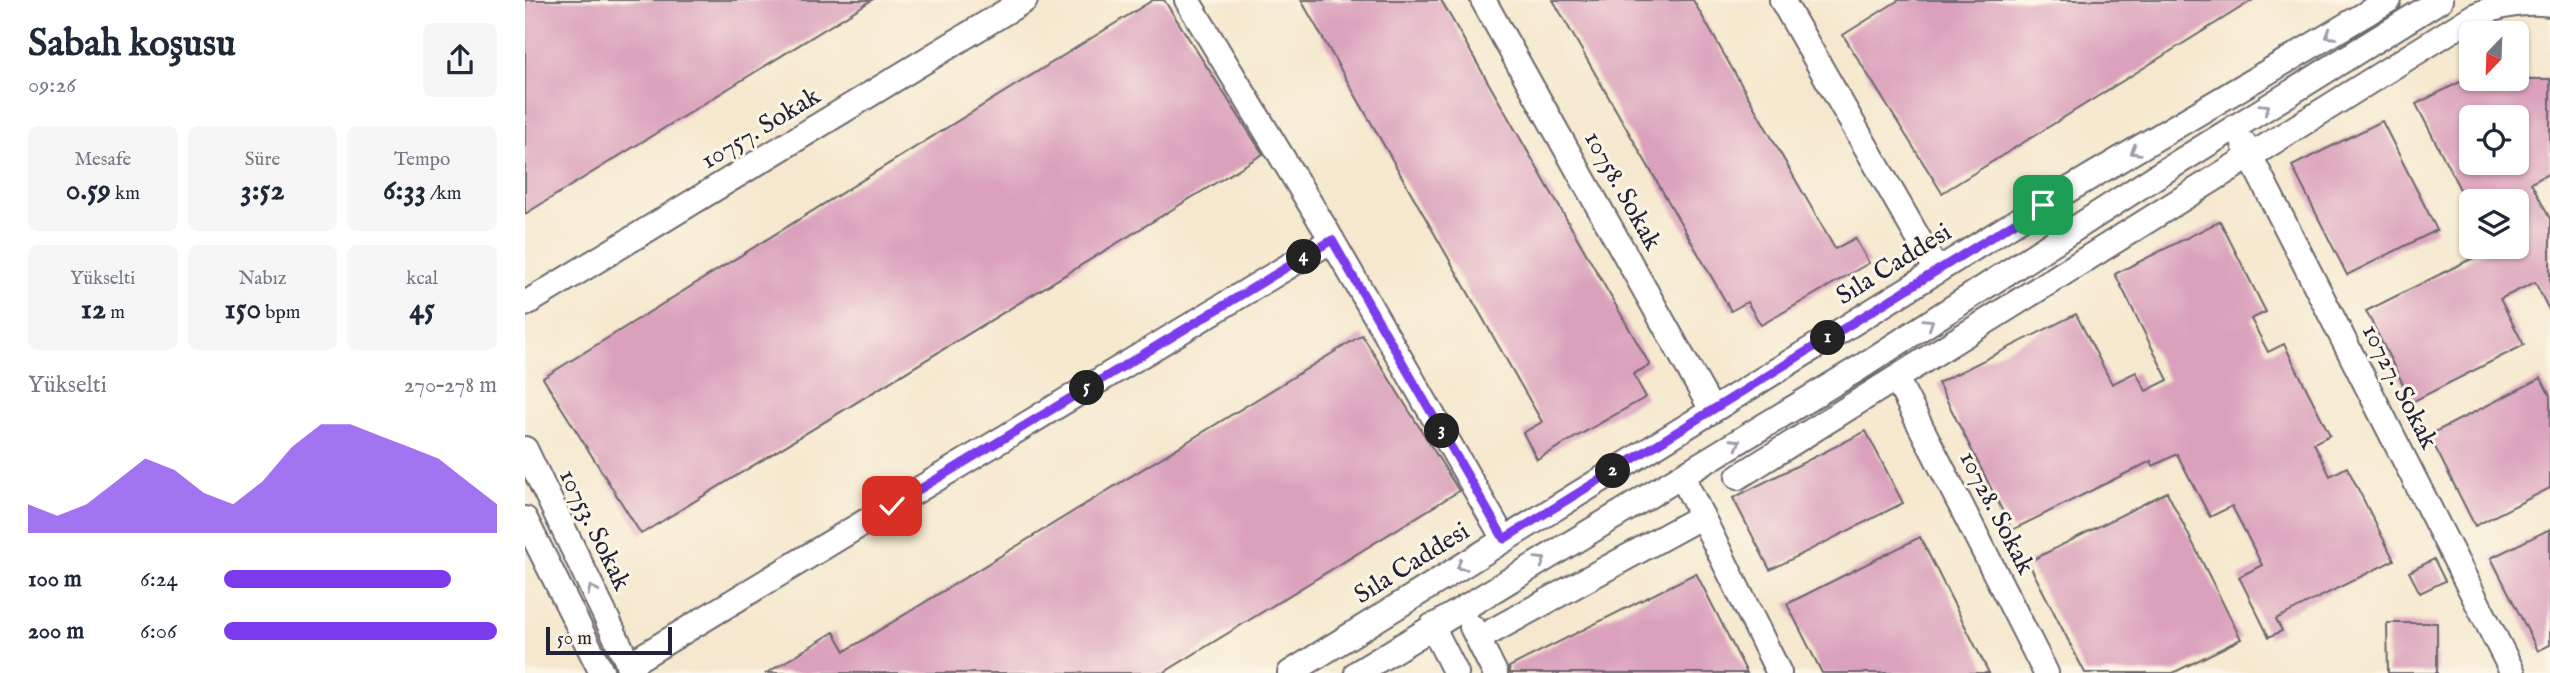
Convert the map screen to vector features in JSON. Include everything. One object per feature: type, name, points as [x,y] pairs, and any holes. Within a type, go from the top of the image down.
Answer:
[{"type":"street","name":"10757. Sokak","points":[[525,304],[1025,0]]},
{"type":"street","points":[[1187,0],[1332,240],[1504,539]]},
{"type":"street","name":"10758. Sokak","points":[[1483,0],[1712,410]]},
{"type":"street","points":[[1782,0],[1937,271]]},
{"type":"street","name":"Sıla Caddesi","points":[[1290,673],[1937,271],[2389,0]]},
{"type":"street","points":[[1357,673],[1861,367],[2158,174],[2440,0]]},
{"type":"street","points":[[1738,477],[2474,16],[2493,8],[2517,3],[2550,4]]},
{"type":"street","name":"10727. Sokak","points":[[2235,127],[2513,673]]},
{"type":"street","points":[[631,669],[1332,240]]},
{"type":"street","name":"10728. Sokak","points":[[1896,377],[2046,673]]},
{"type":"street","name":"10753. Sokak","points":[[525,449],[631,669]]},
{"type":"street","points":[[1682,476],[1779,673]]},
{"type":"street","points":[[1478,639],[1702,516]]},
{"type":"street","points":[[525,519],[602,673]]},
{"type":"street","points":[[1462,608],[1495,673]]},
{"type":"street","points":[[1432,626],[1456,673]]},
{"type":"building","points":[[525,0],[872,0],[525,214]]},
{"type":"building","points":[[1153,0],[1164,0],[1263,154],[641,534],[543,378]]},
{"type":"building","points":[[1301,0],[1441,0],[1650,365],[1633,374],[1646,397],[1537,459],[1523,433],[1542,422]]},
{"type":"building","points":[[1553,0],[1693,0],[1835,249],[1855,238],[1869,263],[1761,325],[1747,302],[1731,311]]},
{"type":"building","points":[[1899,0],[2253,0],[1942,193],[1843,35]]},
{"type":"building","points":[[2529,79],[2550,79],[2550,173],[2531,183],[2550,219],[2550,312],[2535,282],[2500,299],[2524,345],[2412,402],[2366,311],[2471,259],[2529,259],[2529,189],[2460,189],[2416,104],[2459,82],[2459,91],[2529,91]]},
{"type":"building","points":[[2382,121],[2437,230],[2347,275],[2292,166]]},
{"type":"building","points":[[2220,221],[2266,312],[2251,319],[2268,352],[2284,344],[2330,435],[2314,443],[2330,476],[2347,467],[2394,560],[2276,619],[2282,631],[2269,637],[2239,577],[2262,565],[2232,506],[2210,517],[2177,454],[2153,466],[2151,461],[2012,530],[1938,383],[2076,314],[2112,384],[2136,372],[2146,391],[2168,380],[2115,274]]},
{"type":"building","points":[[1362,335],[1459,491],[1163,673],[767,673],[834,632],[845,651]]},
{"type":"building","points":[[2541,378],[2550,396],[2550,488],[2475,526],[2429,435]]},
{"type":"building","points":[[1866,431],[1903,503],[1770,570],[1733,498]]},
{"type":"building","points":[[2167,492],[2241,639],[2173,673],[2085,673],[2028,562]]},
{"type":"building","points":[[2550,529],[2550,645],[2538,651],[2491,558]]},
{"type":"building","points":[[1920,537],[1989,673],[1822,673],[1787,604]]},
{"type":"building","points":[[2434,559],[2445,581],[2420,593],[2409,572]]},
{"type":"building","points":[[1696,573],[1747,673],[1510,673],[1509,667]]},
{"type":"building","points":[[2387,623],[2437,623],[2437,673],[2388,673]]},
{"type":"route","points":[[892,506],[1332,240],[1504,539],[2043,205]]}]
